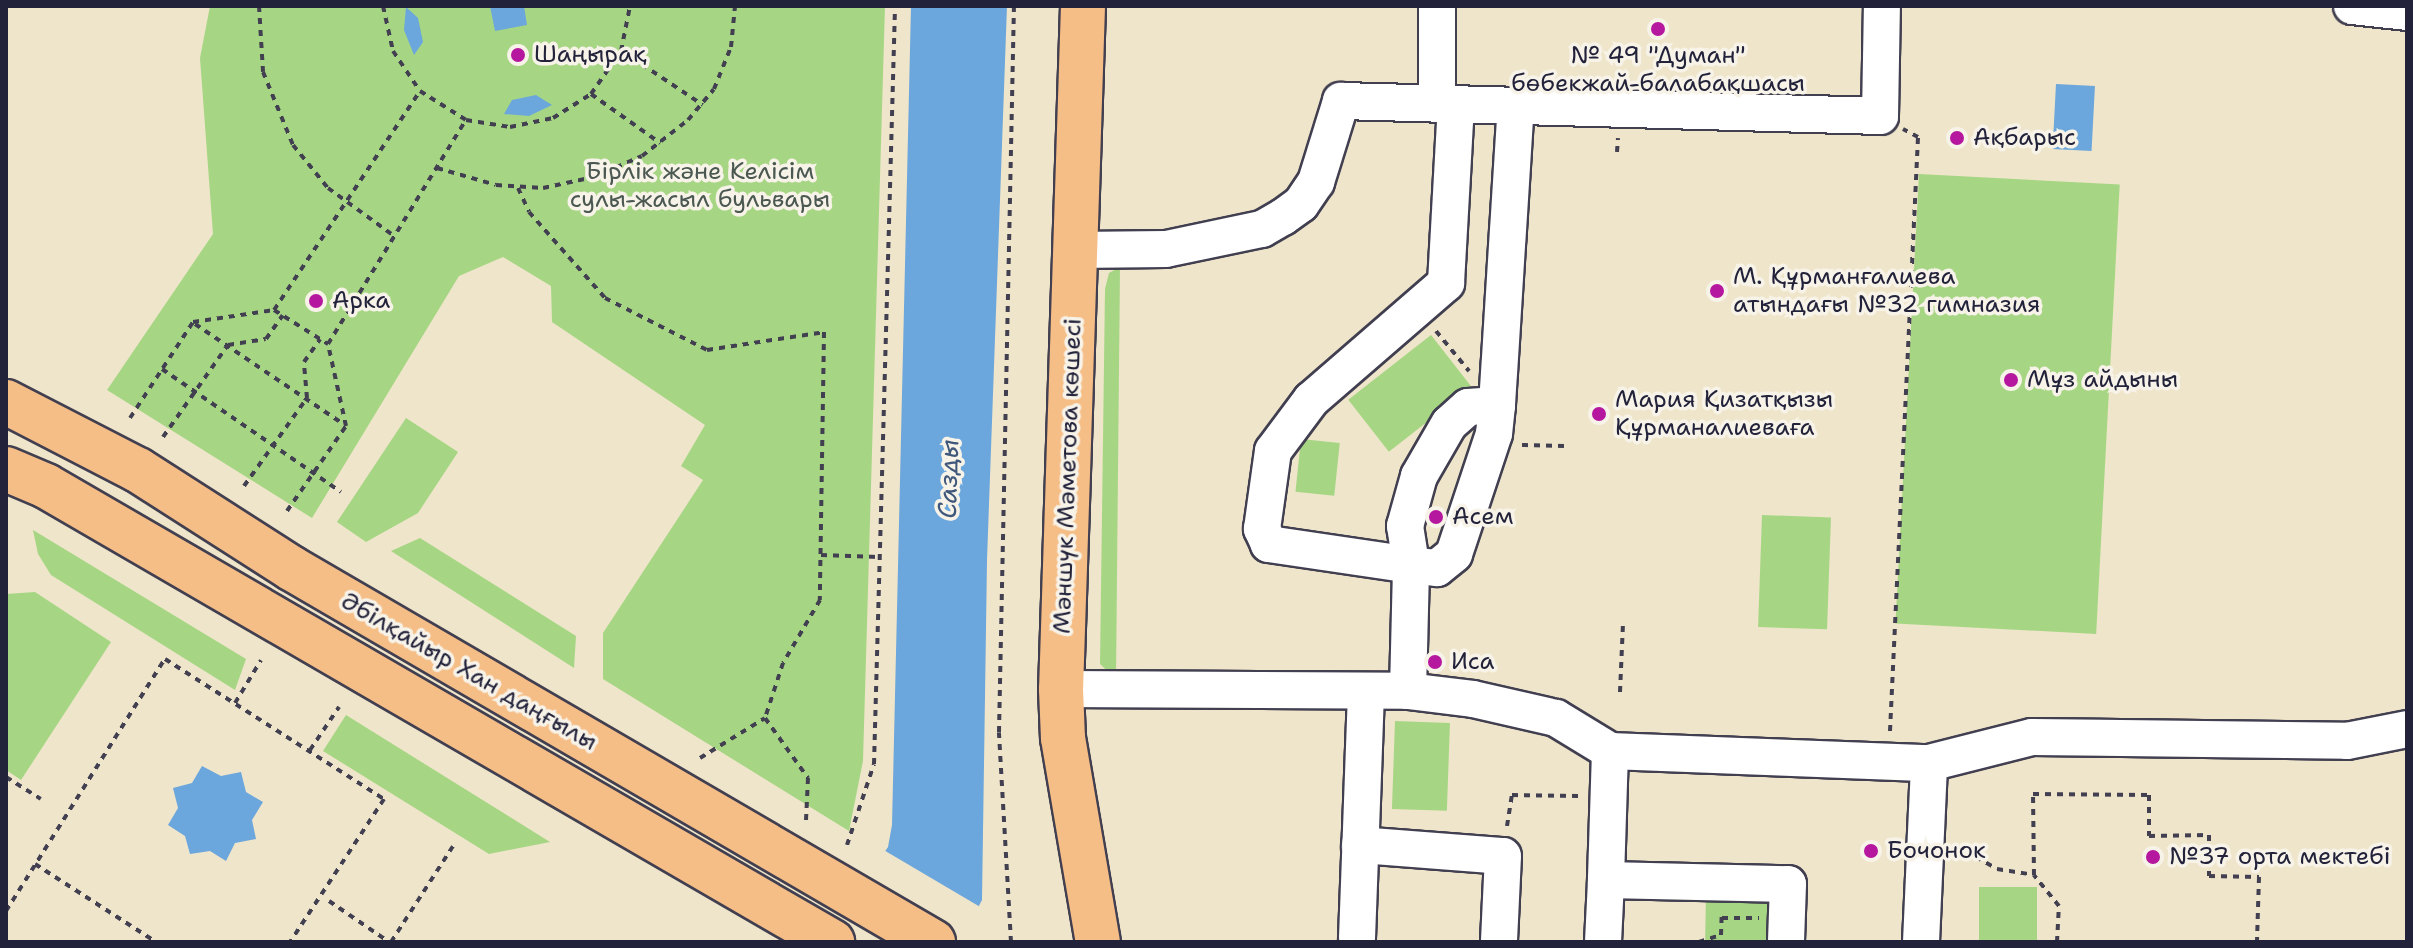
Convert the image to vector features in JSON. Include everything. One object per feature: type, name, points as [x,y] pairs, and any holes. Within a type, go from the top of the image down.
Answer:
[{"type":"main road","name":"Мәншүк Мәметова көшесі","points":[[1083,6],[1061,689],[1065,750],[1098,942]]},
{"type":"main road","name":"Әбілқайыр Хан даңғылы","points":[[6,402],[151,454],[291,568],[562,727],[840,863],[933,942]]},
{"type":"main road","points":[[46,486],[151,454]]},
{"type":"main road","points":[[6,469],[46,486],[440,719],[819,935]]},
{"type":"main road","points":[[440,719],[503,741],[544,739],[562,727]]},
{"type":"street","points":[[1437,6],[1446,104],[1446,283],[1311,400],[1276,447],[1262,529],[1269,544],[1437,568],[1454,554],[1492,443],[1516,106]]},
{"type":"street","points":[[1075,250],[1166,249],[1262,229],[1301,204],[1316,182],[1341,101],[1880,116],[1882,6]]},
{"type":"street","points":[[2352,6],[2400,9]]},
{"type":"street","points":[[1408,691],[1411,565],[1405,526],[1419,476],[1449,424],[1468,407],[1497,405]]},
{"type":"street","points":[[1061,689],[1408,691],[1473,699],[1556,718],[1610,751],[1929,763],[2032,737],[2347,741],[2407,729]]},
{"type":"street","points":[[1357,938],[1366,691]]},
{"type":"street","points":[[1603,942],[1610,751]]},
{"type":"street","points":[[1921,942],[1929,763]]},
{"type":"street","points":[[1360,845],[1503,856],[1499,942]]},
{"type":"street","points":[[1606,880],[1788,884],[1787,929]]},
{"type":"path","points":[[259,6],[263,72],[281,123],[309,168],[346,203],[394,236]]},
{"type":"path","points":[[383,6],[393,51],[420,91],[466,120],[510,127],[532,124],[573,108],[591,94],[621,51],[630,6]]},
{"type":"path","points":[[437,168],[518,188],[594,177],[660,143],[703,105],[724,70],[735,6]]},
{"type":"path","points":[[840,863],[874,764],[895,6]]},
{"type":"path","points":[[1011,942],[999,732],[1014,6]]},
{"type":"path","points":[[621,51],[703,105]]},
{"type":"path","points":[[274,310],[420,91]]},
{"type":"path","points":[[591,94],[660,143]]},
{"type":"path","points":[[1880,116],[1918,137],[1889,761]]},
{"type":"path","points":[[287,511],[346,426],[328,344],[466,120]]},
{"type":"path","points":[[518,188],[529,212],[605,298],[707,350],[824,332],[820,600],[783,663],[765,718],[700,758]]},
{"type":"path","points":[[1417,308],[1497,405]]},
{"type":"path","points":[[130,418],[193,322],[274,310],[328,344]]},
{"type":"path","points":[[151,454],[228,345],[266,339],[283,315]]},
{"type":"path","points":[[193,322],[346,426]]},
{"type":"path","points":[[244,486],[307,398],[304,362],[320,339]]},
{"type":"path","points":[[162,369],[341,492]]},
{"type":"path","points":[[1492,443],[1564,446]]},
{"type":"path","points":[[821,555],[880,557]]},
{"type":"path","points":[[1620,692],[1623,624]]},
{"type":"path","points":[[6,911],[165,659],[384,799],[290,942]]},
{"type":"path","points":[[235,703],[261,660]]},
{"type":"path","points":[[310,750],[339,707]]},
{"type":"path","points":[[765,718],[808,778],[806,821]]},
{"type":"path","points":[[6,777],[41,799]]},
{"type":"path","points":[[2057,942],[2059,906],[2034,875],[2033,794],[2149,795],[2149,836],[2209,835],[2209,876],[2259,877],[2257,942]]},
{"type":"path","points":[[1503,856],[1512,795],[1608,797]]},
{"type":"path","points":[[1955,845],[1997,869],[2034,875]]},
{"type":"path","points":[[329,901],[390,942],[453,846]]},
{"type":"path","points":[[35,864],[156,942]]},
{"type":"path","points":[[1699,942],[1721,935],[1723,882]]},
{"type":"path","points":[[1722,918],[1787,929]]},
{"type":"green space","name":"Бірлік және Келісім сулы-жасыл бульвары","points":[[210,6],[885,6],[863,761],[849,831],[603,679],[603,633],[703,480],[681,466],[705,425],[552,322],[551,286],[503,257],[459,276],[312,518],[107,390],[213,234],[200,58]]},
{"type":"green space","points":[[1919,174],[2120,185],[2096,634],[1895,623]]},
{"type":"green space","points":[[1120,267],[1116,679],[1100,664],[1105,289],[1109,273]]},
{"type":"green space","points":[[1431,335],[1472,387],[1389,452],[1348,400]]},
{"type":"green space","points":[[406,418],[458,452],[418,513],[366,542],[337,522]]},
{"type":"green space","points":[[1301,439],[1340,443],[1334,496],[1295,492]]},
{"type":"green space","points":[[1762,515],[1831,517],[1827,629],[1758,627]]},
{"type":"green space","points":[[33,530],[246,659],[235,690],[51,575],[38,554]]},
{"type":"green space","points":[[420,538],[576,636],[574,668],[391,551]]},
{"type":"green space","points":[[35,592],[111,642],[21,780],[6,770],[6,594]]},
{"type":"green space","points":[[346,715],[550,842],[489,854],[323,751]]},
{"type":"green space","points":[[1395,721],[1450,723],[1447,811],[1392,809]]},
{"type":"green space","points":[[1979,887],[2037,887],[2037,942],[1979,942]]},
{"type":"green space","points":[[1706,891],[1777,892],[1776,942],[1705,942]]},
{"type":"water","points":[[490,6],[524,6],[527,25],[495,31]]},
{"type":"water","name":"Сазды","points":[[911,6],[1007,6],[987,560],[982,900],[960,942],[823,942],[888,847],[892,825]]},
{"type":"water","points":[[406,7],[418,18],[423,42],[414,55],[404,30]]},
{"type":"water","points":[[2056,84],[2095,86],[2092,151],[2053,149]]},
{"type":"water","points":[[536,95],[552,105],[529,116],[504,114],[512,100]]},
{"type":"water","points":[[202,766],[221,776],[241,772],[246,792],[263,802],[252,820],[256,839],[235,843],[226,861],[210,851],[190,854],[185,836],[168,825],[178,808],[173,788],[192,783]]},
{"type":"pier","points":[[882,849],[982,908],[965,942],[819,942]]},
{"type":"place","name":"№ 49 \"Думан\" бөбекжай-балабақшасы","points":[[1658,29]]},
{"type":"place","name":"Шаңырақ","points":[[518,55]]},
{"type":"place","name":"Ақбарыс","points":[[1957,138]]},
{"type":"place","name":"М. Құрманғалиева атындағы №32 гимназия","points":[[1717,291]]},
{"type":"place","name":"Арка","points":[[316,301]]},
{"type":"place","name":"Мұз айдыны","points":[[2011,380]]},
{"type":"place","name":"Мария Қизатқызы Құрманалиеваға","points":[[1599,414]]},
{"type":"place","name":"Асем","points":[[1436,517]]},
{"type":"place","name":"Иса","points":[[1435,662]]},
{"type":"place","name":"Бочонок","points":[[1871,851]]},
{"type":"place","name":"№37 орта мектебі","points":[[2153,857]]}]
